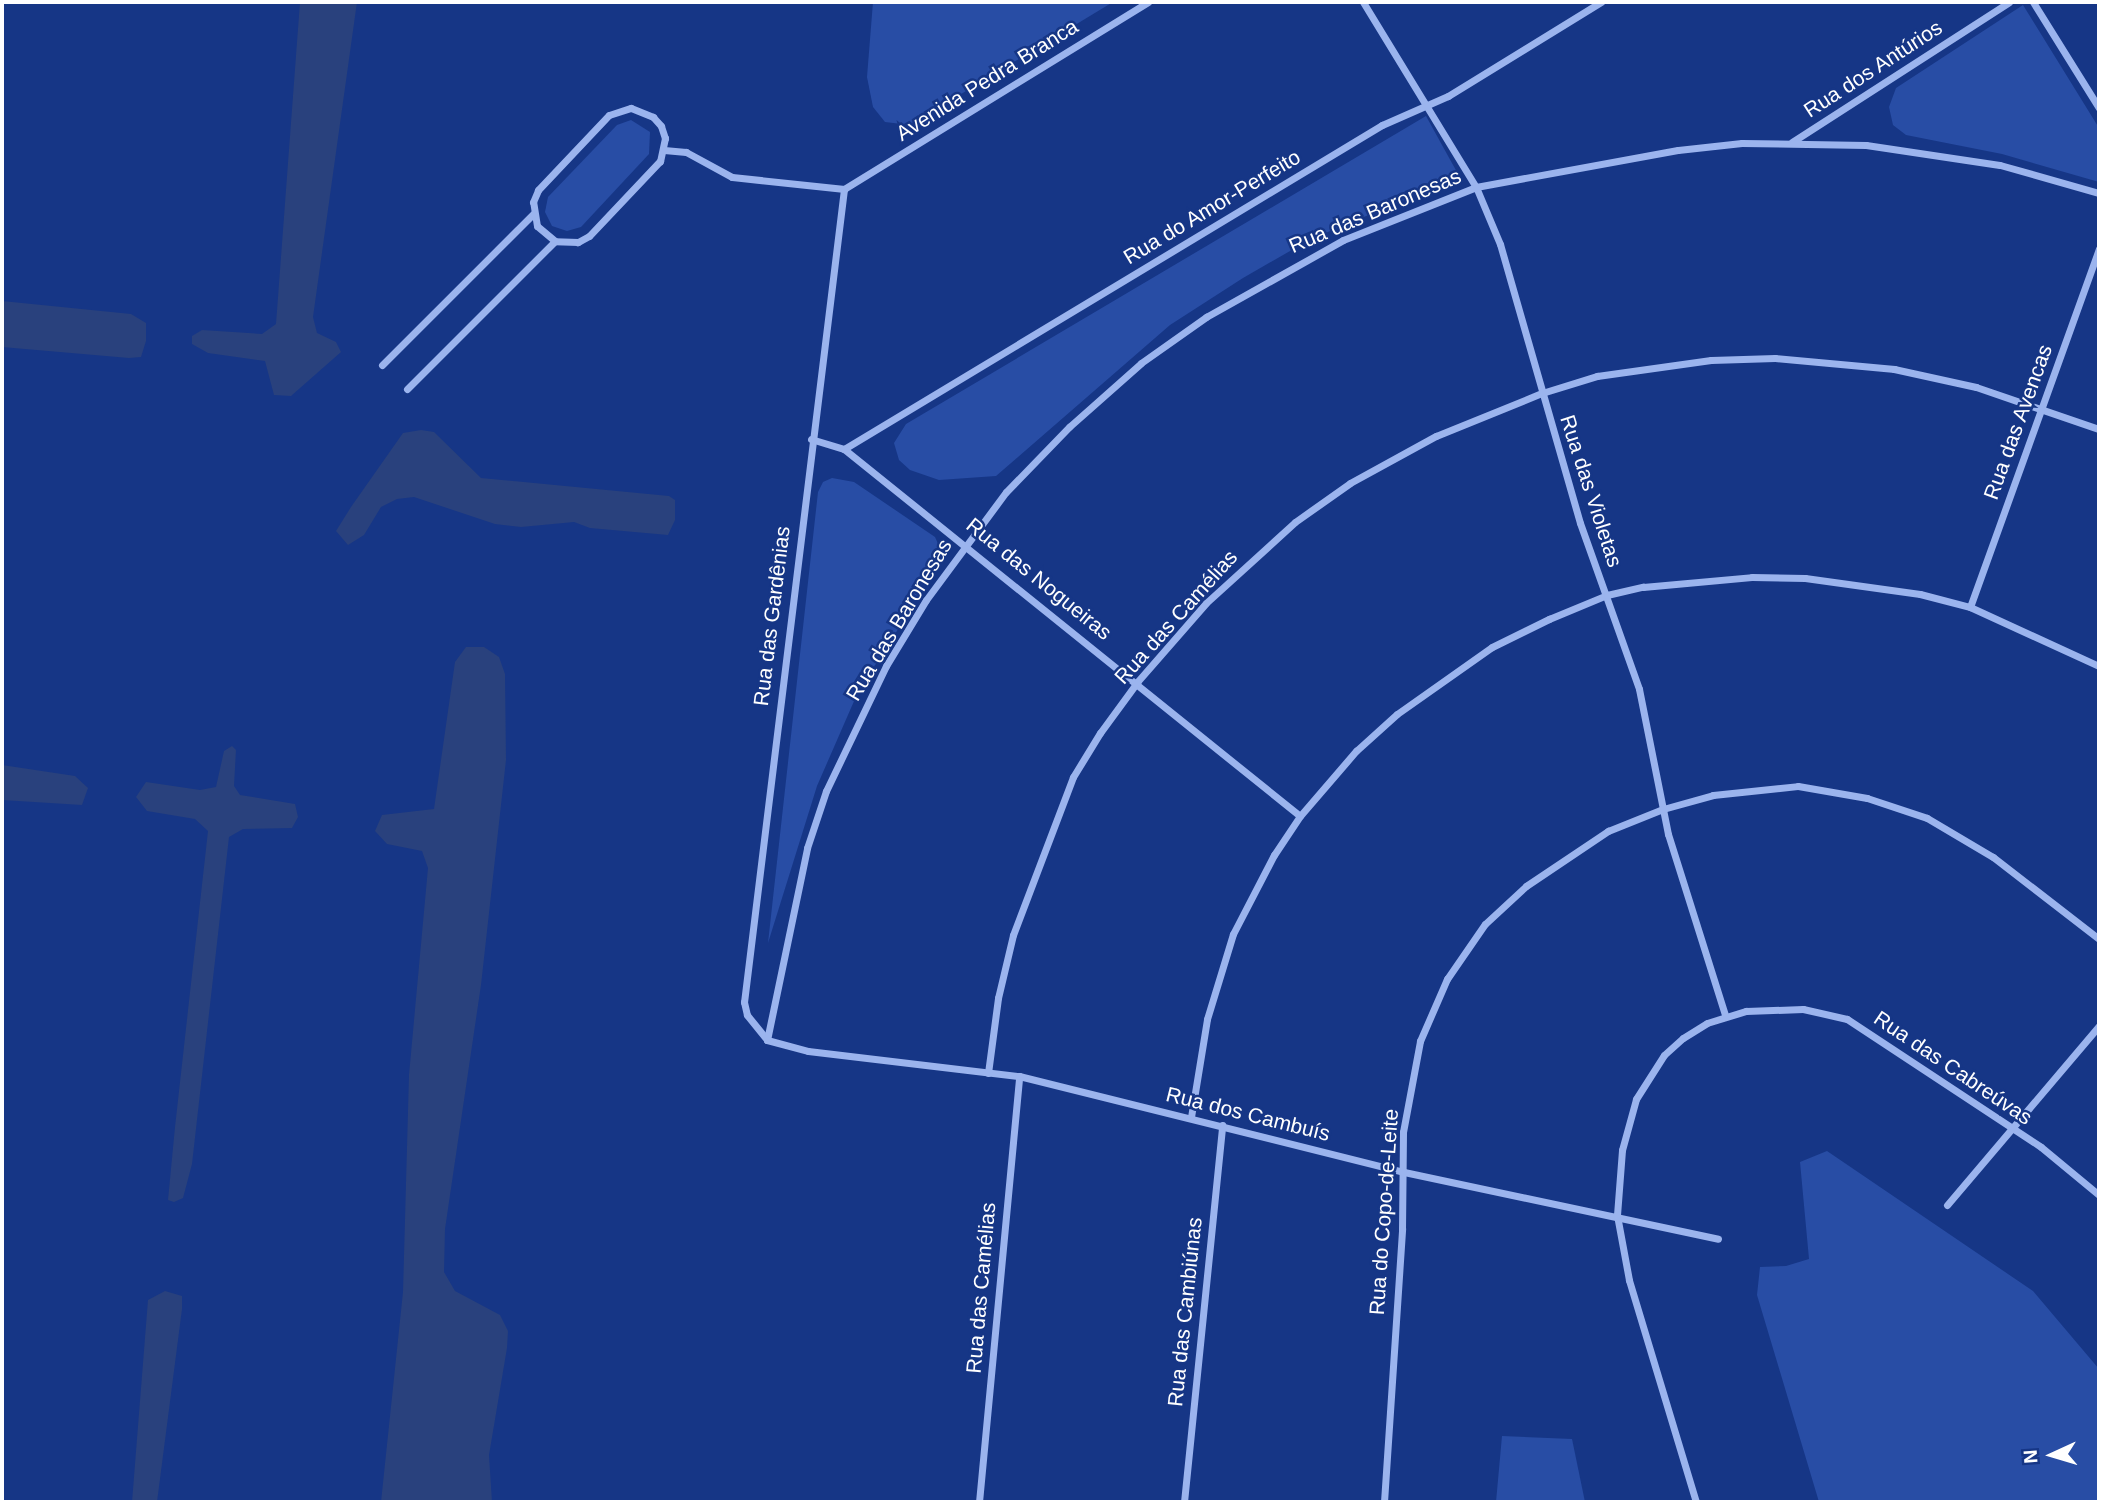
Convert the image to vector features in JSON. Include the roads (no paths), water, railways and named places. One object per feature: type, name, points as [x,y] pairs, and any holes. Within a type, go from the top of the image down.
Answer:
[{"type":"street","name":"Avenida Pedra Branca","points":[[844,189],[1148,2]]},
{"type":"street","name":"Rua das Violetas","points":[[1363,2],[1429,106],[1476,187],[1500,244],[1580,523],[1639,689],[1679,876],[1725,1015]]},
{"type":"street","name":"Rua do Amor-Perfeito","points":[[844,449],[1382,125],[1429,106],[1601,2]]},
{"type":"street","name":"Rua dos Antúrios","points":[[1791,142],[2008,2]]},
{"type":"street","points":[[2034,2],[2099,108]]},
{"type":"street","points":[[631,108],[653,117],[665,138],[664,150],[660,161],[589,236],[578,242],[555,242],[537,226],[533,214],[538,190],[620,110],[631,108]]},
{"type":"street","name":"Rua das Baronesas","points":[[767,1040],[807,848],[826,791],[886,666],[966,543],[1006,492],[1069,427],[1141,363],[1206,317],[1343,240],[1476,187],[1678,150],[1791,142],[1927,152],[2000,165],[2099,192]]},
{"type":"street","points":[[664,150],[686,152],[733,177],[844,189]]},
{"type":"street","name":"Rua das Gardênias","points":[[767,1040],[747,1015],[744,1002],[811,439],[844,189]]},
{"type":"street","points":[[382,365],[533,214]]},
{"type":"street","points":[[407,389],[555,242]]},
{"type":"street","name":"Rua das Avencas","points":[[1970,607],[2099,249]]},
{"type":"street","name":"Rua das Camélias","points":[[988,1073],[1001,985],[1043,855],[1073,777],[1138,681],[1249,561],[1350,483],[1449,430],[1542,393],[1597,376],[1656,366],[1775,358],[1894,369],[2041,407],[2099,429]]},
{"type":"street","name":"Rua das Nogueiras","points":[[811,439],[844,449],[966,543],[1300,816]]},
{"type":"street","points":[[1191,1117],[1195,1072],[1229,946],[1249,899],[1300,816],[1356,751],[1437,682],[1492,647],[1607,595],[1697,580],[1805,578],[1920,594],[1970,607],[2099,666]]},
{"type":"street","name":"Rua do Copo-de-Leite","points":[[1384,1502],[1404,1172],[1403,1132],[1420,1041],[1447,979],[1485,924],[1564,858],[1608,831],[1664,809],[1713,795],[1798,786],[1895,805],[1927,818],[1993,857],[2099,939]]},
{"type":"street","name":"Rua das Cabreúvas","points":[[1696,1502],[1629,1280],[1617,1215],[1622,1150],[1636,1099],[1664,1055],[1684,1038],[1725,1015],[1803,1009],[1847,1019],[2041,1147],[2099,1195]]},
{"type":"street","points":[[1947,1205],[2099,1026]]},
{"type":"street","name":"Rua dos Cambuís","points":[[767,1040],[808,1051],[1019,1076],[1404,1172],[1617,1215],[1718,1239]]},
{"type":"street","name":"Rua das Camélias","points":[[979,1502],[1019,1076]]},
{"type":"street","name":"Rua das Cambiúnas","points":[[1184,1502],[1222,1125]]}]
